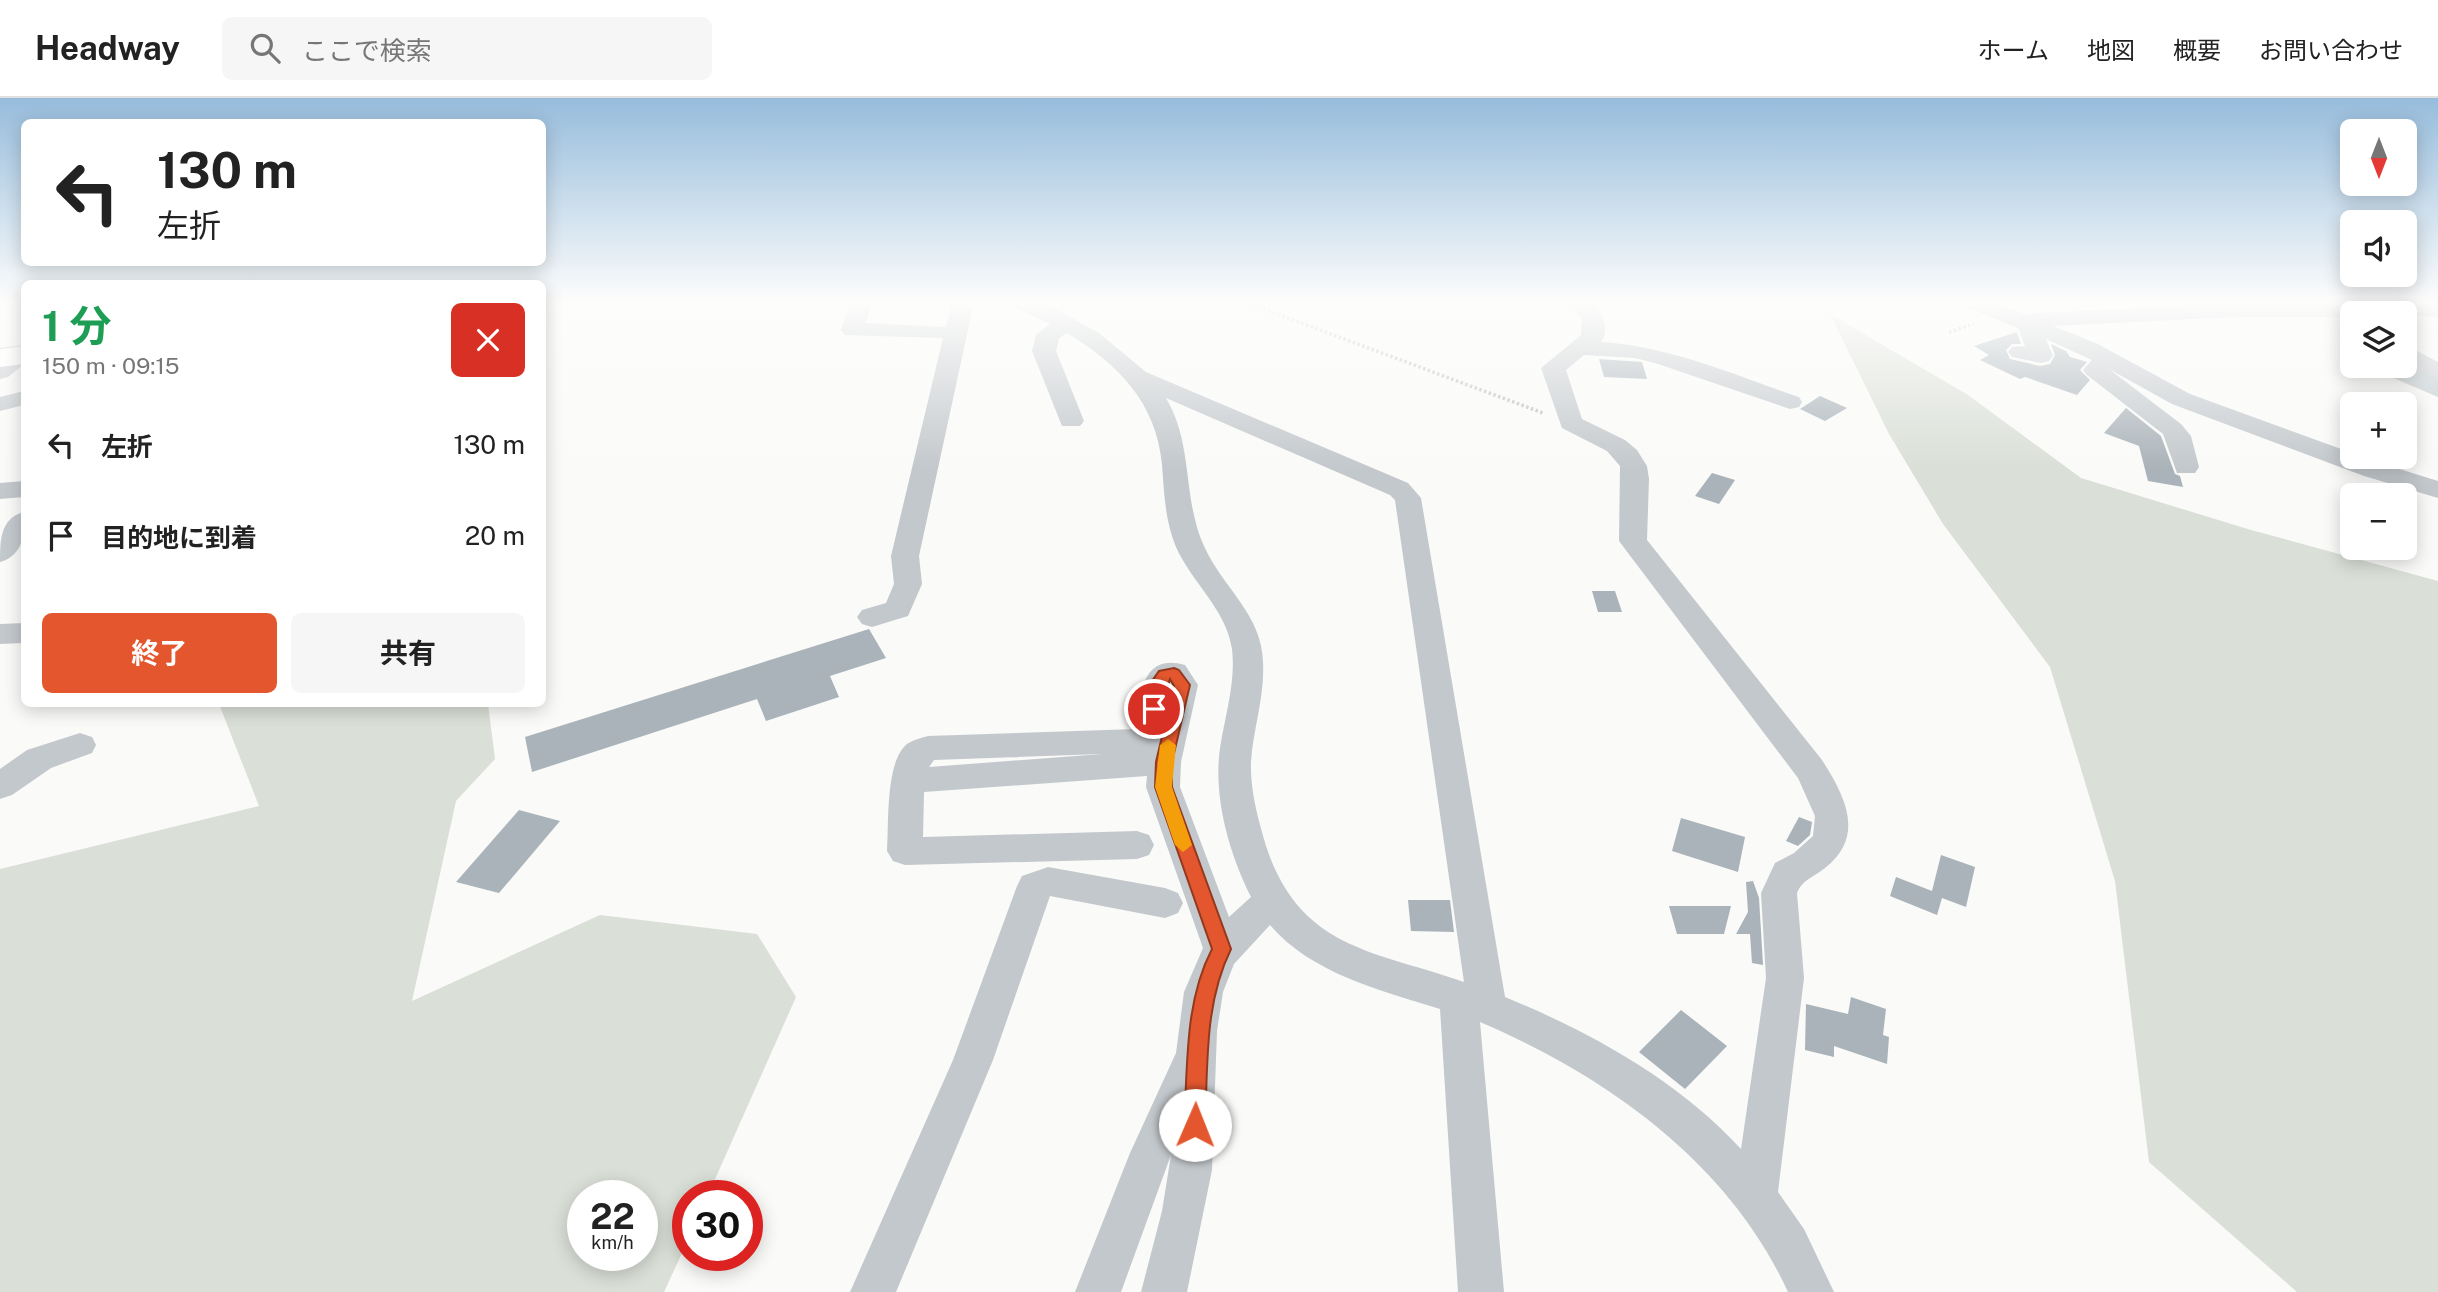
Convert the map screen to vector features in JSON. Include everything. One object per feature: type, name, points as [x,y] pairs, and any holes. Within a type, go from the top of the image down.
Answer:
[{"type":"street","points":[[872,617],[898,609],[908,584],[905,556],[950,358]]},
{"type":"street","points":[[1047,358],[1071,421]]},
{"type":"street","points":[[1115,358],[1136,376],[1155,399],[1168,426],[1189,546],[1234,613],[1245,640],[1247,668],[1233,782],[1251,849],[1271,901],[1287,923],[1307,940],[1332,955],[1473,1002],[1572,1048],[1626,1082],[1719,1154],[1756,1198],[1791,1250],[1811,1292]]},
{"type":"street","points":[[1567,358],[1553,368],[1571,423],[1623,450],[1633,463],[1638,485],[1633,541],[1810,769],[1828,795],[1834,812],[1832,836],[1824,849],[1811,862],[1788,873],[1779,893],[1785,978],[1756,1198]]},
{"type":"street","points":[[1662,358],[1790,402]]},
{"type":"street","points":[[2077,358],[2172,429],[2178,436],[2186,467]]},
{"type":"street","points":[[2417,359],[2438,372]]},
{"type":"street","points":[[2098,373],[2181,399],[2347,461],[2438,490]]},
{"type":"street","points":[[1136,376],[1399,489],[1408,498],[1473,1002],[1481,1292]]},
{"type":"street","points":[[0,404],[21,399]]},
{"type":"street","points":[[0,491],[21,489]]},
{"type":"street","points":[[0,553],[21,524]]},
{"type":"street","points":[[0,634],[21,633]]},
{"type":"street","points":[[1137,845],[905,851],[907,781],[916,754],[928,748],[1143,741],[1151,735],[1158,684],[1165,675],[1174,673],[1182,685],[1164,762],[1163,787],[1222,949]]},
{"type":"street","points":[[0,786],[39,759],[80,745]]},
{"type":"street","points":[[907,781],[1164,762]]},
{"type":"street","points":[[873,1292],[973,1060],[1035,886],[1048,881],[1165,903]]},
{"type":"street","points":[[1164,1292],[1182,1227],[1191,1179],[1197,1052],[1209,975],[1222,949],[1271,901]]},
{"type":"street","points":[[1098,1292],[1151,1153],[1197,1052]]},
{"type":"path","points":[[1395,358],[1571,423]]},
{"type":"shaded area","points":[[1851,358],[1904,358],[1968,395],[2081,478],[2340,554],[2340,560],[2361,560],[2438,581],[2438,1292],[2297,1292],[2149,1162],[2115,881],[2050,667],[1943,524],[1889,434]]},
{"type":"shaded area","points":[[220,707],[488,707],[495,759],[456,801],[412,1001],[600,915],[757,934],[796,997],[715,1180],[672,1180],[674,1271],[664,1292],[0,1292],[0,869],[259,806]]},
{"type":"building","points":[[2009,358],[2040,366],[2050,364],[2053,358],[2072,358],[2087,362],[2080,370],[2090,380],[2077,395],[2025,377],[2020,379],[1980,360]]},
{"type":"building","points":[[1599,359],[1642,362],[1647,379],[1604,377]]},
{"type":"building","points":[[1820,396],[1847,408],[1825,421],[1800,409]]},
{"type":"building","points":[[2126,408],[2161,436],[2175,474],[2180,476],[2183,487],[2148,481],[2139,446],[2104,433]]},
{"type":"building","points":[[1712,473],[1735,480],[1719,504],[1695,496]]},
{"type":"building","points":[[1592,591],[1615,591],[1622,612],[1598,612]]},
{"type":"building","points":[[869,629],[886,658],[830,676],[839,697],[766,721],[757,699],[532,772],[525,737]]},
{"type":"building","points":[[519,810],[560,821],[499,893],[456,882]]},
{"type":"building","points":[[1799,817],[1812,822],[1810,835],[1798,846],[1786,841]]},
{"type":"building","points":[[1681,818],[1745,837],[1738,872],[1672,851]]},
{"type":"building","points":[[1941,855],[1975,867],[1966,907],[1942,898],[1937,915],[1890,896],[1896,877],[1932,891]]},
{"type":"building","points":[[1753,881],[1759,898],[1763,965],[1752,963],[1750,934],[1736,934],[1748,912],[1746,882]]},
{"type":"building","points":[[1408,900],[1450,900],[1454,932],[1411,931]]},
{"type":"building","points":[[1669,906],[1731,906],[1724,934],[1677,934]]},
{"type":"building","points":[[1851,997],[1886,1009],[1883,1035],[1889,1037],[1887,1064],[1834,1046],[1834,1057],[1805,1050],[1806,1004],[1848,1014]]},
{"type":"building","points":[[1681,1010],[1727,1046],[1685,1089],[1639,1052]]},
{"type":"waterway","points":[[2417,376],[2438,386]]},
{"type":"slow traffic","points":[[1168,745],[1163,787],[1183,845]]},
{"type":"route","points":[[1154,709],[1158,684],[1165,675],[1174,673],[1182,685],[1164,762],[1163,787],[1222,949],[1209,975],[1202,1006],[1197,1052],[1195,1125]]}]
